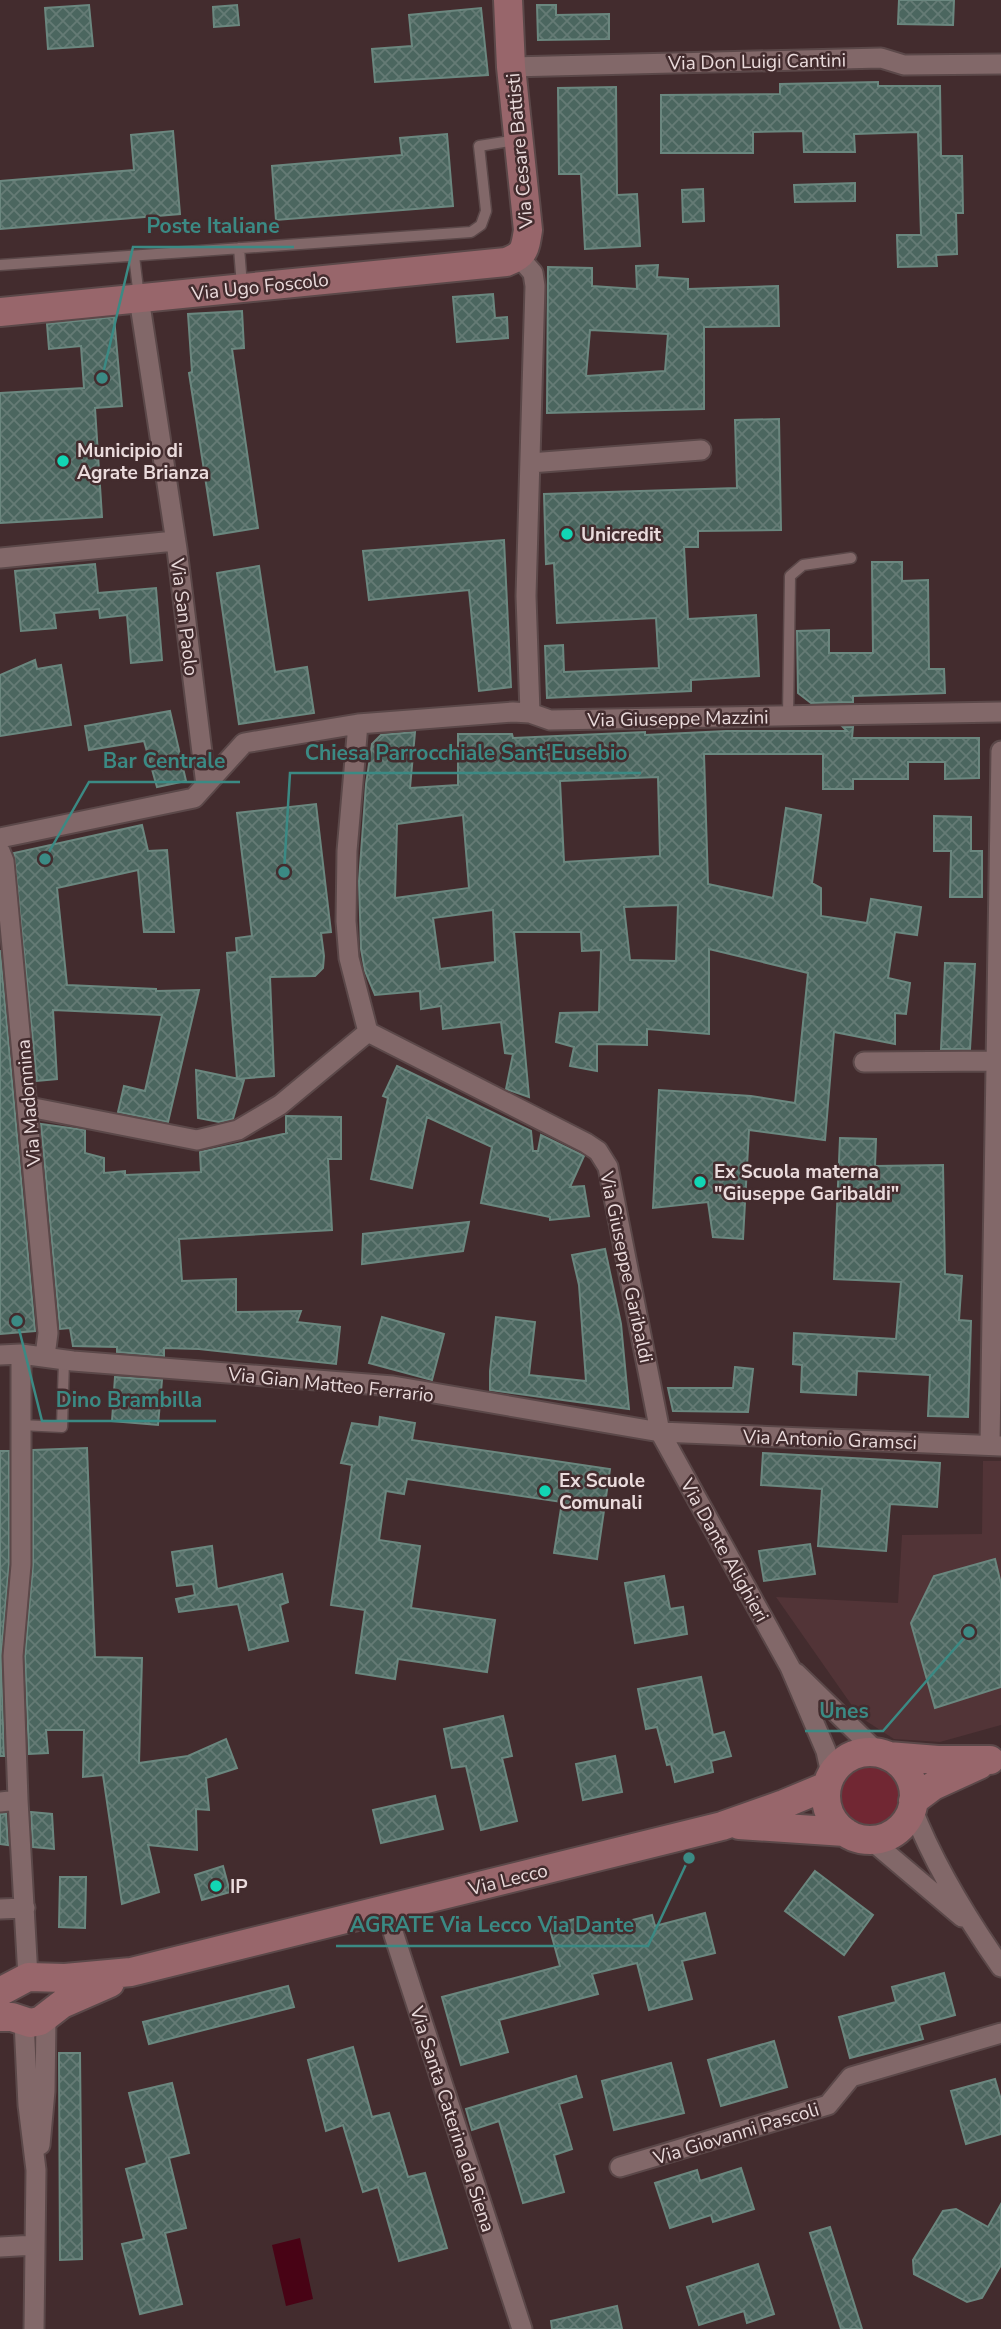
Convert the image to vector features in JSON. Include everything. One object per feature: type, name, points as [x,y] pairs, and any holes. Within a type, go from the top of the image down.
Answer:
[{"type":"street","name":"Via Cesare Battisti","points":[[508,0],[511,68],[528,230],[526,246],[519,257],[533,273],[536,286],[526,596],[530,713]]},
{"type":"street","name":"Via Don Luigi Cantini","points":[[511,68],[881,58],[904,65],[1001,64]]},
{"type":"street","name":"Via Ugo Foscolo","points":[[0,312],[506,262],[519,257]]},
{"type":"street","points":[[139,298],[175,541]]},
{"type":"street","points":[[530,463],[701,450]]},
{"type":"street","name":"Via San Paolo","points":[[0,558],[175,541],[200,791]]},
{"type":"street","name":"Via Giuseppe Mazzini","points":[[200,791],[244,743],[358,724],[513,712],[530,713],[550,720],[1001,712]]},
{"type":"street","points":[[29,1107],[197,1140],[238,1130],[280,1105],[368,1032],[349,958],[346,921],[347,851],[358,724]]},
{"type":"street","points":[[996,1445],[996,1061],[1001,751]]},
{"type":"street","points":[[0,838],[200,791]]},
{"type":"street","name":"Via Madonnina","points":[[0,850],[4,861],[29,1107],[48,1333],[54,1358]]},
{"type":"street","name":"Via Giuseppe Garibaldi","points":[[368,1032],[598,1151],[608,1167],[660,1432]]},
{"type":"street","points":[[864,1062],[996,1061]]},
{"type":"street","points":[[21,1354],[21,1565],[13,1656],[9,1801],[24,1908],[21,1984],[9,1997],[10,2007],[28,2017]]},
{"type":"street","name":"Via Gian Matteo Ferrario","points":[[0,1355],[21,1354],[393,1387],[660,1432]]},
{"type":"street","name":"Via Antonio Gramsci","points":[[660,1432],[996,1445]]},
{"type":"street","name":"Via Dante Alighieri","points":[[660,1432],[790,1667],[826,1751],[829,1780]]},
{"type":"street","name":"Via Dante Alighieri","points":[[790,1667],[883,1754]]},
{"type":"street","points":[[971,1925],[831,1818],[827,1808],[829,1780],[848,1758],[863,1753],[938,1760],[995,1758]]},
{"type":"street","points":[[883,1754],[899,1763],[910,1779],[913,1805],[932,1854],[971,1925],[1001,1967]]},
{"type":"street","points":[[858,1836],[885,1837],[899,1829],[913,1805],[933,1786],[995,1758]]},
{"type":"street","name":"Via Lecco","points":[[21,1984],[131,1972],[722,1826],[829,1780]]},
{"type":"street","name":"Via Lecco","points":[[722,1826],[771,1826],[858,1836]]},
{"type":"street","points":[[0,1909],[24,1908]]},
{"type":"street","name":"Via Santa Caterina da Siena","points":[[387,1909],[522,2329]]},
{"type":"street","name":"Via Lecco","points":[[28,2017],[131,1972]]},
{"type":"street","points":[[21,1984],[49,1985],[54,1993],[28,2017],[28,2105],[36,2170],[34,2329]]},
{"type":"street","name":"Via Giovanni Pascoli","points":[[620,2167],[828,2105],[851,2077],[1001,2033]]},
{"type":"street","points":[[0,2247],[35,2245]]},
{"type":"lane","points":[[0,265],[471,232],[481,225],[486,211],[479,146],[518,140]]},
{"type":"lane","points":[[239,248],[243,288]]},
{"type":"lane","points":[[134,256],[139,298]]},
{"type":"lane","points":[[789,716],[790,576],[803,565],[851,558]]},
{"type":"lane","points":[[21,1425],[62,1427],[54,1358]]},
{"type":"shaded area","points":[[983,1461],[1001,1461],[1001,1725],[940,1742],[894,1739],[860,1717],[776,1597],[898,1603],[902,1535],[982,1534]]},
{"type":"shaded area","points":[[869,1766],[890,1775],[899,1796],[890,1817],[869,1826],[848,1817],[839,1796],[848,1775]]},
{"type":"shaded area","points":[[300,2238],[313,2299],[286,2306],[272,2245]]},
{"type":"building","points":[[899,0],[954,0],[953,25],[898,24]]},
{"type":"building","points":[[89,5],[93,46],[48,49],[45,8]]},
{"type":"building","points":[[237,5],[239,25],[214,27],[213,7]]},
{"type":"building","points":[[537,5],[556,5],[556,15],[609,14],[609,39],[538,40]]},
{"type":"building","points":[[481,8],[488,75],[375,82],[372,49],[412,46],[409,15]]},
{"type":"building","points":[[878,82],[878,86],[940,86],[941,156],[962,156],[963,213],[956,213],[957,254],[936,255],[937,266],[898,267],[897,235],[921,235],[918,132],[854,134],[855,152],[804,152],[803,131],[753,132],[753,153],[661,153],[661,95],[780,94],[780,84]]},
{"type":"building","points":[[616,87],[617,195],[637,194],[640,246],[585,249],[581,174],[559,174],[558,88]]},
{"type":"building","points":[[173,131],[180,214],[0,229],[0,181],[134,170],[131,135]]},
{"type":"building","points":[[447,134],[453,206],[276,220],[272,166],[402,155],[400,138]]},
{"type":"building","points":[[855,183],[855,201],[795,202],[794,185]]},
{"type":"building","points":[[703,189],[704,221],[683,222],[682,190]]},
{"type":"building","points":[[658,265],[657,277],[688,279],[688,289],[778,286],[779,326],[704,327],[704,409],[547,413],[548,267],[592,268],[592,286],[637,289],[636,266]],"holes":[[[590,330],[668,334],[665,371],[586,376]]]},
{"type":"building","points":[[493,294],[495,318],[507,317],[508,338],[457,342],[453,297]]},
{"type":"building","points":[[242,311],[244,348],[232,349],[258,528],[214,535],[189,373],[192,372],[188,314]]},
{"type":"building","name":"Municipio di Agrate Brianza","points":[[114,317],[122,406],[95,408],[102,517],[0,523],[0,393],[84,388],[81,346],[49,349],[47,324]]},
{"type":"building","points":[[779,419],[781,530],[698,531],[698,547],[684,547],[688,619],[756,615],[759,676],[691,680],[691,691],[547,698],[545,646],[563,645],[564,672],[659,668],[656,618],[557,623],[554,563],[546,564],[544,494],[737,488],[735,420]]},
{"type":"building","points":[[504,540],[511,687],[479,691],[469,590],[369,600],[363,551]]},
{"type":"building","points":[[872,562],[902,562],[902,581],[928,580],[929,669],[944,669],[945,693],[853,696],[853,702],[811,703],[798,693],[797,631],[829,630],[829,653],[873,653]]},
{"type":"building","points":[[95,564],[98,593],[156,588],[162,660],[131,663],[127,615],[100,618],[99,609],[54,613],[56,628],[21,631],[15,571]]},
{"type":"building","points":[[259,566],[275,672],[307,667],[314,713],[239,724],[217,573]]},
{"type":"building","points":[[35,660],[37,669],[61,665],[71,725],[0,736],[0,675]]},
{"type":"building","points":[[170,711],[186,781],[157,787],[144,741],[89,750],[85,726]]},
{"type":"building","points":[[843,727],[853,727],[852,738],[979,738],[979,778],[945,779],[945,762],[908,762],[908,779],[853,779],[853,789],[823,789],[823,754],[704,754],[708,884],[773,898],[786,808],[821,815],[812,883],[821,888],[821,916],[867,923],[871,899],[921,907],[917,935],[895,932],[888,978],[910,983],[906,1014],[895,1013],[895,1044],[834,1032],[825,1140],[749,1130],[743,1239],[713,1237],[708,1202],[653,1208],[659,1090],[751,1096],[795,1103],[808,973],[709,949],[709,1034],[647,1029],[647,1045],[597,1044],[597,1071],[570,1066],[574,1047],[556,1042],[560,1013],[599,1012],[601,950],[582,951],[581,932],[514,932],[529,1097],[506,1089],[513,1054],[505,1053],[501,1022],[443,1029],[441,1006],[421,1009],[420,991],[375,995],[365,971],[361,949],[359,881],[366,784],[372,744],[381,735],[415,732],[410,788],[458,785],[458,734],[512,734],[513,738],[645,732],[645,735],[726,731],[847,731]],"holes":[[[658,777],[660,856],[564,862],[560,781]],[[463,815],[469,888],[395,898],[397,824]],[[678,905],[676,961],[630,960],[624,907]],[[493,910],[495,962],[440,969],[433,918]]]},
{"type":"building","points":[[316,804],[331,932],[321,933],[323,968],[315,976],[270,977],[274,1076],[237,1079],[227,953],[237,952],[236,938],[252,936],[237,813]]},
{"type":"building","points":[[934,816],[971,817],[971,851],[982,851],[982,897],[950,897],[951,851],[934,851]]},
{"type":"building","points":[[142,825],[148,851],[167,850],[174,932],[144,932],[138,870],[57,888],[67,985],[156,991],[199,990],[168,1122],[118,1112],[124,1086],[145,1091],[162,1015],[53,1010],[57,1079],[37,1081],[14,853]]},
{"type":"building","points":[[0,950],[35,1331],[0,1334]]},
{"type":"building","points":[[945,963],[975,964],[970,1049],[941,1049]]},
{"type":"building","points":[[397,1066],[531,1131],[533,1151],[538,1151],[541,1135],[584,1156],[570,1187],[584,1186],[589,1216],[550,1220],[550,1217],[481,1203],[492,1147],[427,1117],[412,1188],[371,1179],[388,1098],[383,1096]]},
{"type":"building","points":[[196,1070],[244,1080],[233,1119],[219,1122],[198,1118]]},
{"type":"building","points":[[286,1116],[341,1117],[341,1159],[328,1159],[332,1230],[179,1239],[182,1281],[236,1279],[236,1312],[301,1311],[297,1322],[340,1327],[336,1364],[199,1349],[164,1348],[164,1356],[117,1352],[117,1347],[73,1346],[70,1328],[60,1329],[41,1124],[85,1130],[85,1153],[104,1158],[104,1173],[125,1171],[125,1175],[201,1172],[200,1152],[288,1133]]},
{"type":"building","points":[[840,1138],[876,1139],[875,1166],[943,1165],[945,1274],[962,1276],[959,1320],[971,1321],[968,1417],[928,1416],[930,1375],[857,1371],[856,1395],[801,1392],[802,1365],[793,1364],[794,1333],[896,1339],[901,1282],[834,1279]]},
{"type":"building","points":[[469,1222],[463,1251],[362,1264],[363,1234]]},
{"type":"building","points":[[605,1249],[621,1324],[629,1409],[490,1390],[496,1317],[535,1322],[529,1375],[586,1381],[579,1285],[572,1255]]},
{"type":"building","points":[[382,1317],[444,1334],[432,1380],[369,1363]]},
{"type":"building","points":[[735,1367],[753,1369],[748,1412],[673,1411],[668,1388],[733,1388]]},
{"type":"building","points":[[115,1377],[162,1380],[158,1425],[112,1421]]},
{"type":"building","points":[[380,1417],[415,1423],[412,1440],[610,1469],[597,1559],[554,1553],[562,1502],[407,1479],[404,1494],[386,1491],[379,1540],[420,1546],[411,1608],[495,1620],[487,1672],[398,1659],[395,1679],[356,1673],[365,1610],[331,1605],[352,1465],[341,1463],[352,1423],[379,1427]]},
{"type":"building","points":[[87,1448],[95,1657],[142,1658],[139,1763],[188,1756],[226,1739],[237,1768],[206,1778],[209,1810],[196,1809],[197,1850],[148,1845],[159,1892],[122,1904],[103,1775],[83,1777],[84,1730],[46,1730],[48,1753],[29,1754],[25,1656],[33,1565],[33,1450]]},
{"type":"building","points":[[0,1451],[9,1451],[9,1564],[1,1656],[4,1756],[0,1756]]},
{"type":"building","points":[[763,1453],[940,1463],[937,1507],[890,1504],[886,1551],[818,1546],[822,1489],[761,1485]]},
{"type":"building","points":[[810,1544],[815,1574],[764,1581],[759,1551]]},
{"type":"building","points":[[212,1546],[217,1589],[282,1574],[288,1602],[280,1605],[288,1641],[249,1650],[238,1604],[179,1612],[176,1599],[195,1595],[193,1584],[177,1586],[172,1552]]},
{"type":"building","points":[[995,1559],[1001,1584],[1001,1687],[935,1708],[911,1623],[934,1576]]},
{"type":"building","points":[[664,1576],[670,1609],[683,1607],[687,1634],[635,1643],[625,1583]]},
{"type":"building","points":[[701,1677],[713,1735],[724,1732],[731,1756],[711,1761],[713,1772],[675,1782],[671,1764],[667,1765],[657,1727],[646,1729],[638,1689]]},
{"type":"building","points":[[503,1716],[512,1756],[502,1758],[517,1821],[481,1830],[466,1766],[452,1768],[444,1729]]},
{"type":"building","points":[[615,1756],[622,1792],[583,1800],[576,1764]]},
{"type":"building","points":[[435,1796],[443,1829],[381,1843],[373,1810]]},
{"type":"building","points":[[31,1812],[52,1814],[54,1849],[33,1847]]},
{"type":"building","points":[[0,1814],[6,1814],[8,1845],[0,1844]]},
{"type":"building","points":[[223,1866],[230,1892],[202,1900],[195,1875]]},
{"type":"building","points":[[815,1871],[873,1915],[844,1955],[785,1911]]},
{"type":"building","points":[[60,1877],[86,1877],[85,1928],[59,1927]]},
{"type":"building","points":[[705,1913],[715,1953],[682,1961],[692,1999],[649,2010],[637,1963],[592,1974],[598,1994],[499,2020],[508,2052],[461,2065],[442,1997],[560,1966],[549,1926],[578,1918],[582,1933],[652,1915],[655,1926]]},
{"type":"building","points":[[944,1973],[955,2015],[919,2025],[923,2039],[850,2058],[839,2017],[896,2002],[892,1987]]},
{"type":"building","points":[[288,1986],[294,2007],[149,2044],[143,2022]]},
{"type":"building","points":[[774,2041],[787,2087],[721,2106],[708,2060]]},
{"type":"building","points":[[353,2047],[372,2117],[389,2113],[408,2177],[425,2173],[447,2248],[399,2261],[378,2187],[363,2192],[343,2125],[326,2131],[308,2060]]},
{"type":"building","points":[[59,2053],[80,2053],[82,2259],[60,2260]]},
{"type":"building","points":[[671,2063],[684,2113],[614,2130],[602,2081]]},
{"type":"building","points":[[576,2076],[582,2097],[559,2104],[572,2149],[554,2155],[564,2192],[523,2203],[499,2121],[472,2130],[466,2109]]},
{"type":"building","points":[[995,2079],[1001,2100],[1001,2134],[966,2144],[951,2091]]},
{"type":"building","points":[[172,2083],[189,2153],[169,2158],[186,2228],[165,2233],[182,2304],[140,2314],[122,2244],[144,2239],[126,2169],[147,2163],[129,2093]]},
{"type":"building","points":[[741,2168],[754,2209],[713,2222],[711,2215],[670,2228],[655,2183],[697,2170],[700,2181]]},
{"type":"building","points":[[1001,2204],[1001,2265],[982,2298],[967,2302],[914,2274],[913,2260],[943,2211],[956,2209],[988,2227]]},
{"type":"building","points":[[830,2227],[862,2329],[841,2329],[810,2233]]},
{"type":"building","points":[[758,2264],[774,2314],[747,2323],[744,2311],[699,2325],[687,2287]]},
{"type":"building","points":[[617,2306],[622,2329],[552,2329],[551,2321]]},
{"type":"place","name":"Poste Italiane","points":[[102,378]]},
{"type":"place","name":"Municipio di Agrate Brianza","points":[[63,461]]},
{"type":"place","name":"Unicredit","points":[[567,534]]},
{"type":"place","name":"Bar Centrale","points":[[45,859]]},
{"type":"place","name":"Chiesa Parrocchiale Sant'Eusebio","points":[[284,872]]},
{"type":"place","name":"Ex Scuola materna \"Giuseppe Garibaldi\"","points":[[700,1182]]},
{"type":"place","name":"Dino Brambilla","points":[[17,1321]]},
{"type":"place","name":"Ex Scuole Comunali","points":[[545,1491]]},
{"type":"place","name":"Unes","points":[[969,1632]]},
{"type":"place","name":"AGRATE Via Lecco Via Dante","points":[[689,1858]]},
{"type":"place","name":"IP","points":[[216,1886]]}]
